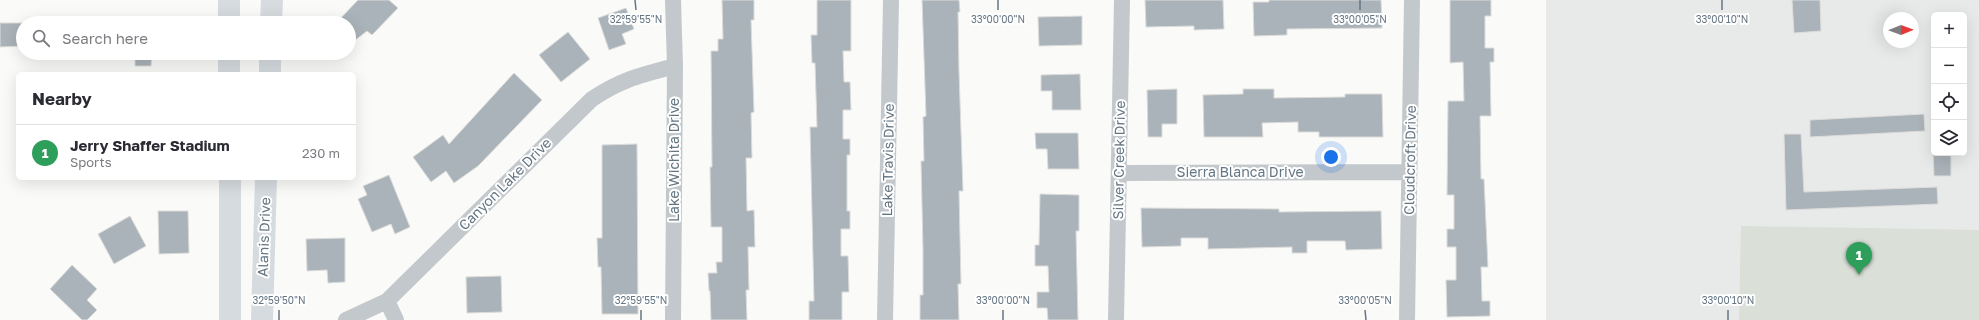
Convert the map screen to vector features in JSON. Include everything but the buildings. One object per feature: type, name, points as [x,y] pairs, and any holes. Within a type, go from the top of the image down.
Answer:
[{"type":"main road","points":[[229,0],[229,16]]},
{"type":"main road","points":[[271,16],[272,0]]},
{"type":"main road","points":[[229,60],[229,72]]},
{"type":"main road","points":[[270,60],[270,72]]},
{"type":"main road","points":[[230,180],[230,320]]},
{"type":"main road","name":"Alanis Drive","points":[[262,320],[266,180]]},
{"type":"street","name":"Lake Wichita Drive","points":[[673,320],[675,66],[674,0]]},
{"type":"street","name":"Lake Travis Drive","points":[[885,320],[891,0]]},
{"type":"street","name":"Silver Creek Drive","points":[[1116,320],[1122,0]]},
{"type":"street","name":"Cloudcroft Drive","points":[[1407,320],[1412,0]]},
{"type":"street","name":"Canyon Lake Drive","points":[[346,320],[387,301],[592,99],[611,86],[629,78],[675,66]]},
{"type":"street","name":"Sierra Blanca Drive","points":[[1119,173],[1409,172]]},
{"type":"street","points":[[387,301],[396,320]]},
{"type":"shaded area","points":[[1546,0],[1979,0],[1979,320],[1546,320]]},
{"type":"shaded area","points":[[1741,226],[1979,230],[1979,320],[1739,320]]},
{"type":"place","name":"Jerry Shaffer Stadium","points":[[1859,275]]}]
